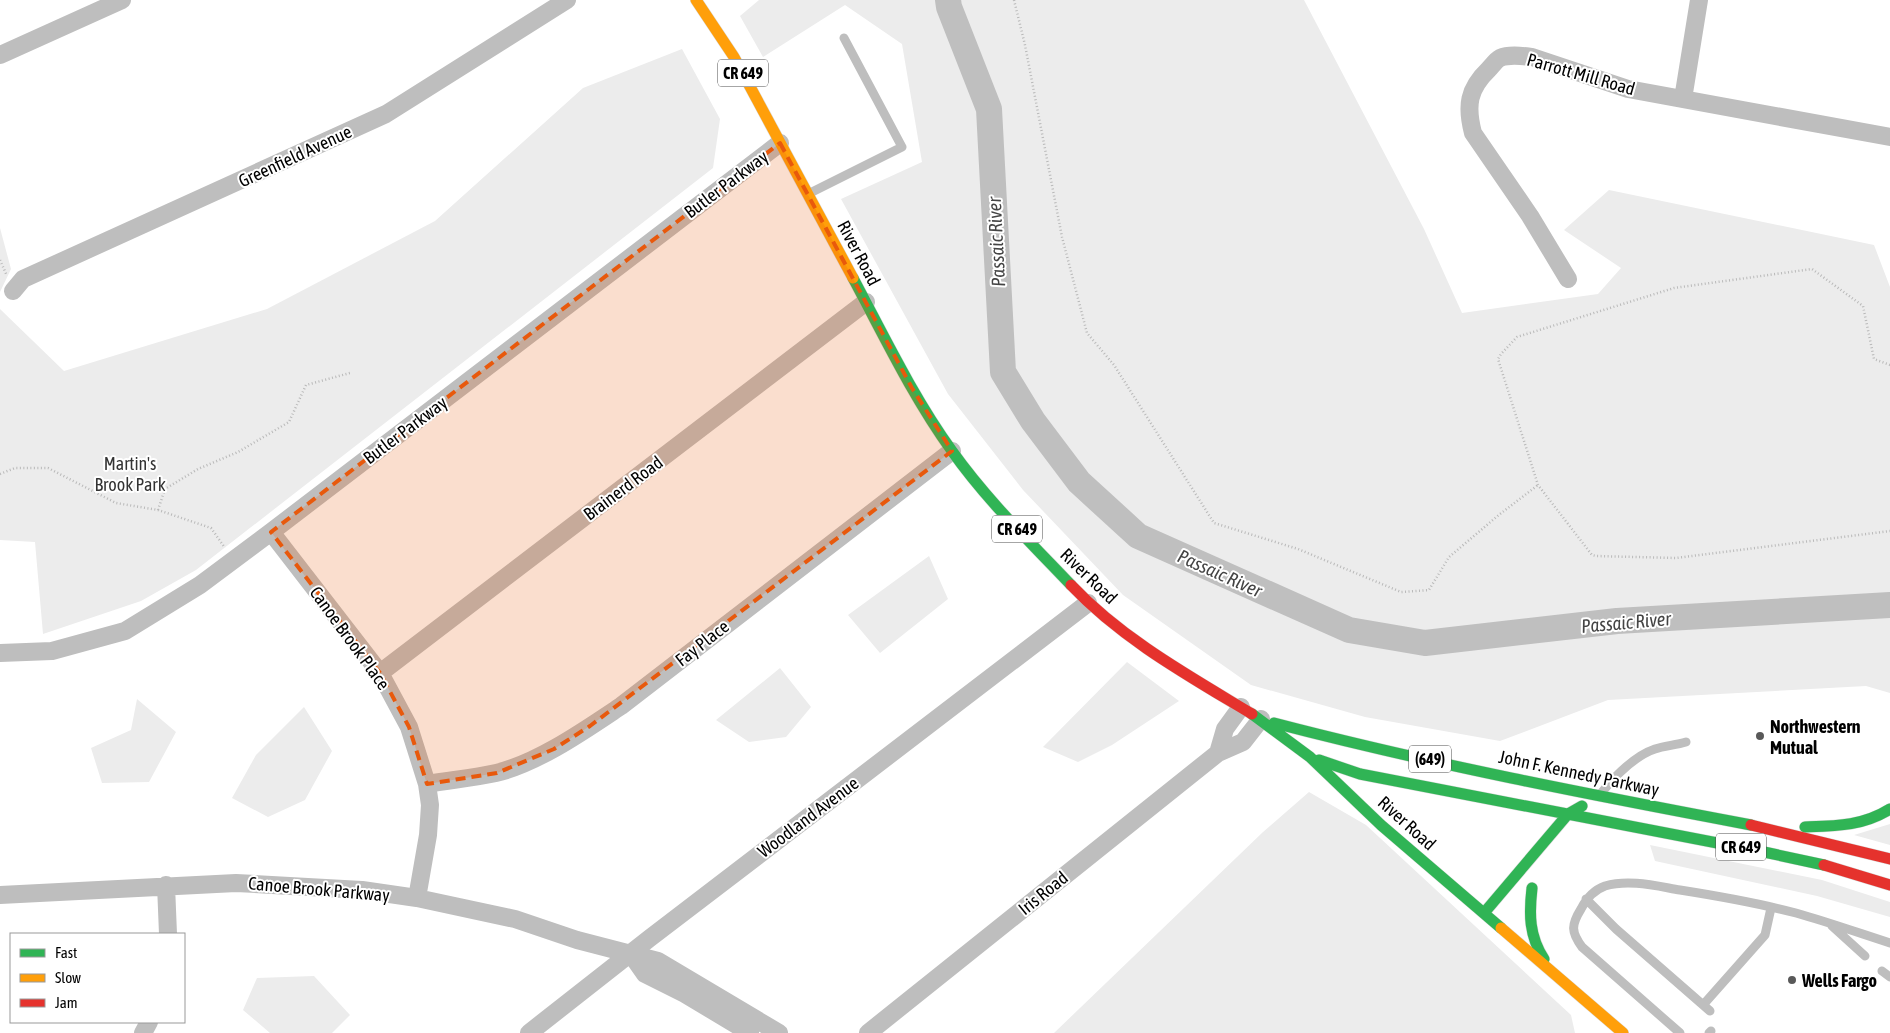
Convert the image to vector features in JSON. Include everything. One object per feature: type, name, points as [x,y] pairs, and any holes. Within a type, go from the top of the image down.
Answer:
[{"type":"main road","name":"River Road","points":[[701,2],[734,57],[912,388],[952,451],[1013,525],[1088,603],[1129,636],[1261,719],[1310,757],[1381,825],[1484,914],[1502,922],[1562,981],[1623,1033]]},
{"type":"main road","name":"John F. Kennedy Parkway","points":[[1261,719],[1764,852],[1812,862],[1890,885]]},
{"type":"main road","name":"John F. Kennedy Parkway","points":[[1310,757],[1360,774],[1568,814],[1594,807],[1773,829],[1890,859]]},
{"type":"main road","points":[[1484,914],[1568,814],[1594,807]]},
{"type":"main road","points":[[1580,830],[1594,807]]},
{"type":"main road","points":[[1773,829],[1859,824],[1877,818],[1890,809]]},
{"type":"main road","points":[[1521,900],[1535,884],[1528,916],[1529,928],[1539,952],[1562,981]]},
{"type":"street","points":[[0,55],[122,0]]},
{"type":"street","name":"Greenfield Avenue","points":[[13,291],[23,279],[386,114],[567,0]]},
{"type":"street","points":[[1683,99],[1699,0]]},
{"type":"street","name":"Parrott Mill Road","points":[[1568,279],[1530,216],[1473,133],[1469,118],[1470,98],[1478,79],[1500,58],[1532,57],[1628,89],[1890,137]]},
{"type":"street","name":"Butler Parkway","points":[[0,653],[52,651],[125,630],[200,585],[780,143]]},
{"type":"street","name":"Brainerd Road","points":[[380,672],[866,302]]},
{"type":"street","name":"Fay Place","points":[[427,784],[497,773],[554,748],[590,726],[621,706],[952,451]]},
{"type":"street","name":"Canoe Brook Place","points":[[271,532],[380,672],[409,727],[427,784],[430,805],[418,898]]},
{"type":"street","name":"Woodland Avenue","points":[[529,1033],[1088,603]]},
{"type":"street","points":[[1218,753],[1225,729],[1241,707]]},
{"type":"street","name":"Iris Road","points":[[868,1033],[1218,753],[1243,742],[1261,719]]},
{"type":"street","name":"Canoe Brook Parkway","points":[[0,895],[166,885],[236,883],[362,890],[418,898],[515,919],[577,940],[658,961],[779,1033]]},
{"type":"street","points":[[166,885],[168,933]]},
{"type":"street","points":[[631,954],[645,974],[685,994],[750,1033]]},
{"type":"lane","points":[[808,194],[902,147],[844,38]]},
{"type":"lane","points":[[1594,807],[1614,777],[1635,760],[1654,749],[1686,742]]},
{"type":"lane","points":[[1680,1033],[1576,939],[1573,930],[1576,916],[1586,899],[1597,890],[1613,884],[1637,883],[1698,893],[1771,908],[1829,923],[1890,943]]},
{"type":"lane","points":[[1586,899],[1706,1008],[1765,935],[1771,908]]},
{"type":"lane","points":[[1829,923],[1865,956]]},
{"type":"lane","points":[[1882,971],[1890,977]]},
{"type":"path","points":[[1014,0],[1025,45],[1062,236],[1087,333],[1114,365],[1214,523],[1298,549],[1401,592],[1429,590],[1449,558],[1500,514],[1538,485]]},
{"type":"path","points":[[1890,365],[1874,359],[1863,306],[1812,269],[1674,288],[1517,336],[1500,354],[1498,360],[1538,485],[1572,527],[1589,552],[1596,556],[1676,558],[1890,531]]},
{"type":"path","points":[[158,510],[165,489],[198,469],[238,452],[289,422],[306,384],[350,373]]},
{"type":"path","points":[[0,474],[15,468],[48,468],[116,504],[158,510],[211,528],[234,560]]},
{"type":"highlighted area","points":[[780,143],[912,388],[952,451],[590,726],[554,749],[497,773],[427,784],[409,727],[380,673],[271,532]]},
{"type":"green space","points":[[759,0],[1304,0],[1424,229],[1462,313],[1598,294],[1621,268],[1564,230],[1609,190],[1874,245],[1890,287],[1890,693],[1866,686],[1608,700],[1500,741],[1365,717],[1251,685],[1123,595],[1023,490],[948,394],[841,199],[922,162],[902,44],[845,5],[763,57],[740,16]]},
{"type":"green space","name":"Martin's Brook Park","points":[[682,49],[720,119],[713,168],[196,570],[141,601],[43,634],[35,542],[0,540],[0,309],[64,371],[267,309],[435,221],[583,88]]},
{"type":"green space","points":[[0,228],[11,269],[0,292]]},
{"type":"green space","points":[[929,556],[948,599],[880,653],[848,615]]},
{"type":"green space","points":[[1127,662],[1179,701],[1112,745],[1078,762],[1043,747]]},
{"type":"green space","points":[[780,668],[811,707],[786,737],[749,742],[716,720]]},
{"type":"green space","points":[[137,699],[176,732],[149,782],[102,783],[91,748],[131,730]]},
{"type":"green space","points":[[304,707],[332,751],[305,800],[268,817],[232,798],[256,755]]},
{"type":"green space","points":[[1309,792],[1366,825],[1571,1015],[1575,1033],[1054,1033],[1263,832]]},
{"type":"green space","points":[[1890,824],[1890,845],[1854,835]]},
{"type":"green space","points":[[1650,845],[1822,880],[1890,902],[1890,917],[1817,896],[1655,861]]},
{"type":"green space","points":[[314,976],[350,1015],[332,1033],[270,1033],[243,1010],[257,978]]},
{"type":"waterway","name":"Passaic River","points":[[948,0],[949,7],[989,109],[1003,372],[1033,421],[1079,482],[1138,536],[1349,630],[1425,643],[1617,621],[1890,605]]},
{"type":"traffic: fast","points":[[853,278],[924,409],[952,451],[994,503],[1071,585]]},
{"type":"traffic: fast","points":[[1252,714],[1310,757],[1381,825],[1501,928]]},
{"type":"traffic: fast","points":[[1274,723],[1452,765],[1751,825]]},
{"type":"traffic: fast","points":[[1319,760],[1360,774],[1824,865]]},
{"type":"traffic: fast","points":[[1484,913],[1568,814],[1582,806]]},
{"type":"traffic: fast","points":[[1805,827],[1859,822],[1880,815],[1890,809]]},
{"type":"traffic: fast","points":[[1532,888],[1531,925],[1535,942],[1544,959]]},
{"type":"traffic: slow","points":[[696,0],[734,57],[853,278]]},
{"type":"traffic: slow","points":[[1501,928],[1623,1033]]},
{"type":"traffic: jam","points":[[1071,585],[1112,623],[1134,640],[1180,671],[1252,714]]},
{"type":"traffic: jam","points":[[1751,825],[1890,859]]},
{"type":"traffic: jam","points":[[1824,865],[1890,885]]},
{"type":"place","name":"Northwestern Mutual","points":[[1760,736]]},
{"type":"place","name":"Wells Fargo","points":[[1792,980]]}]
